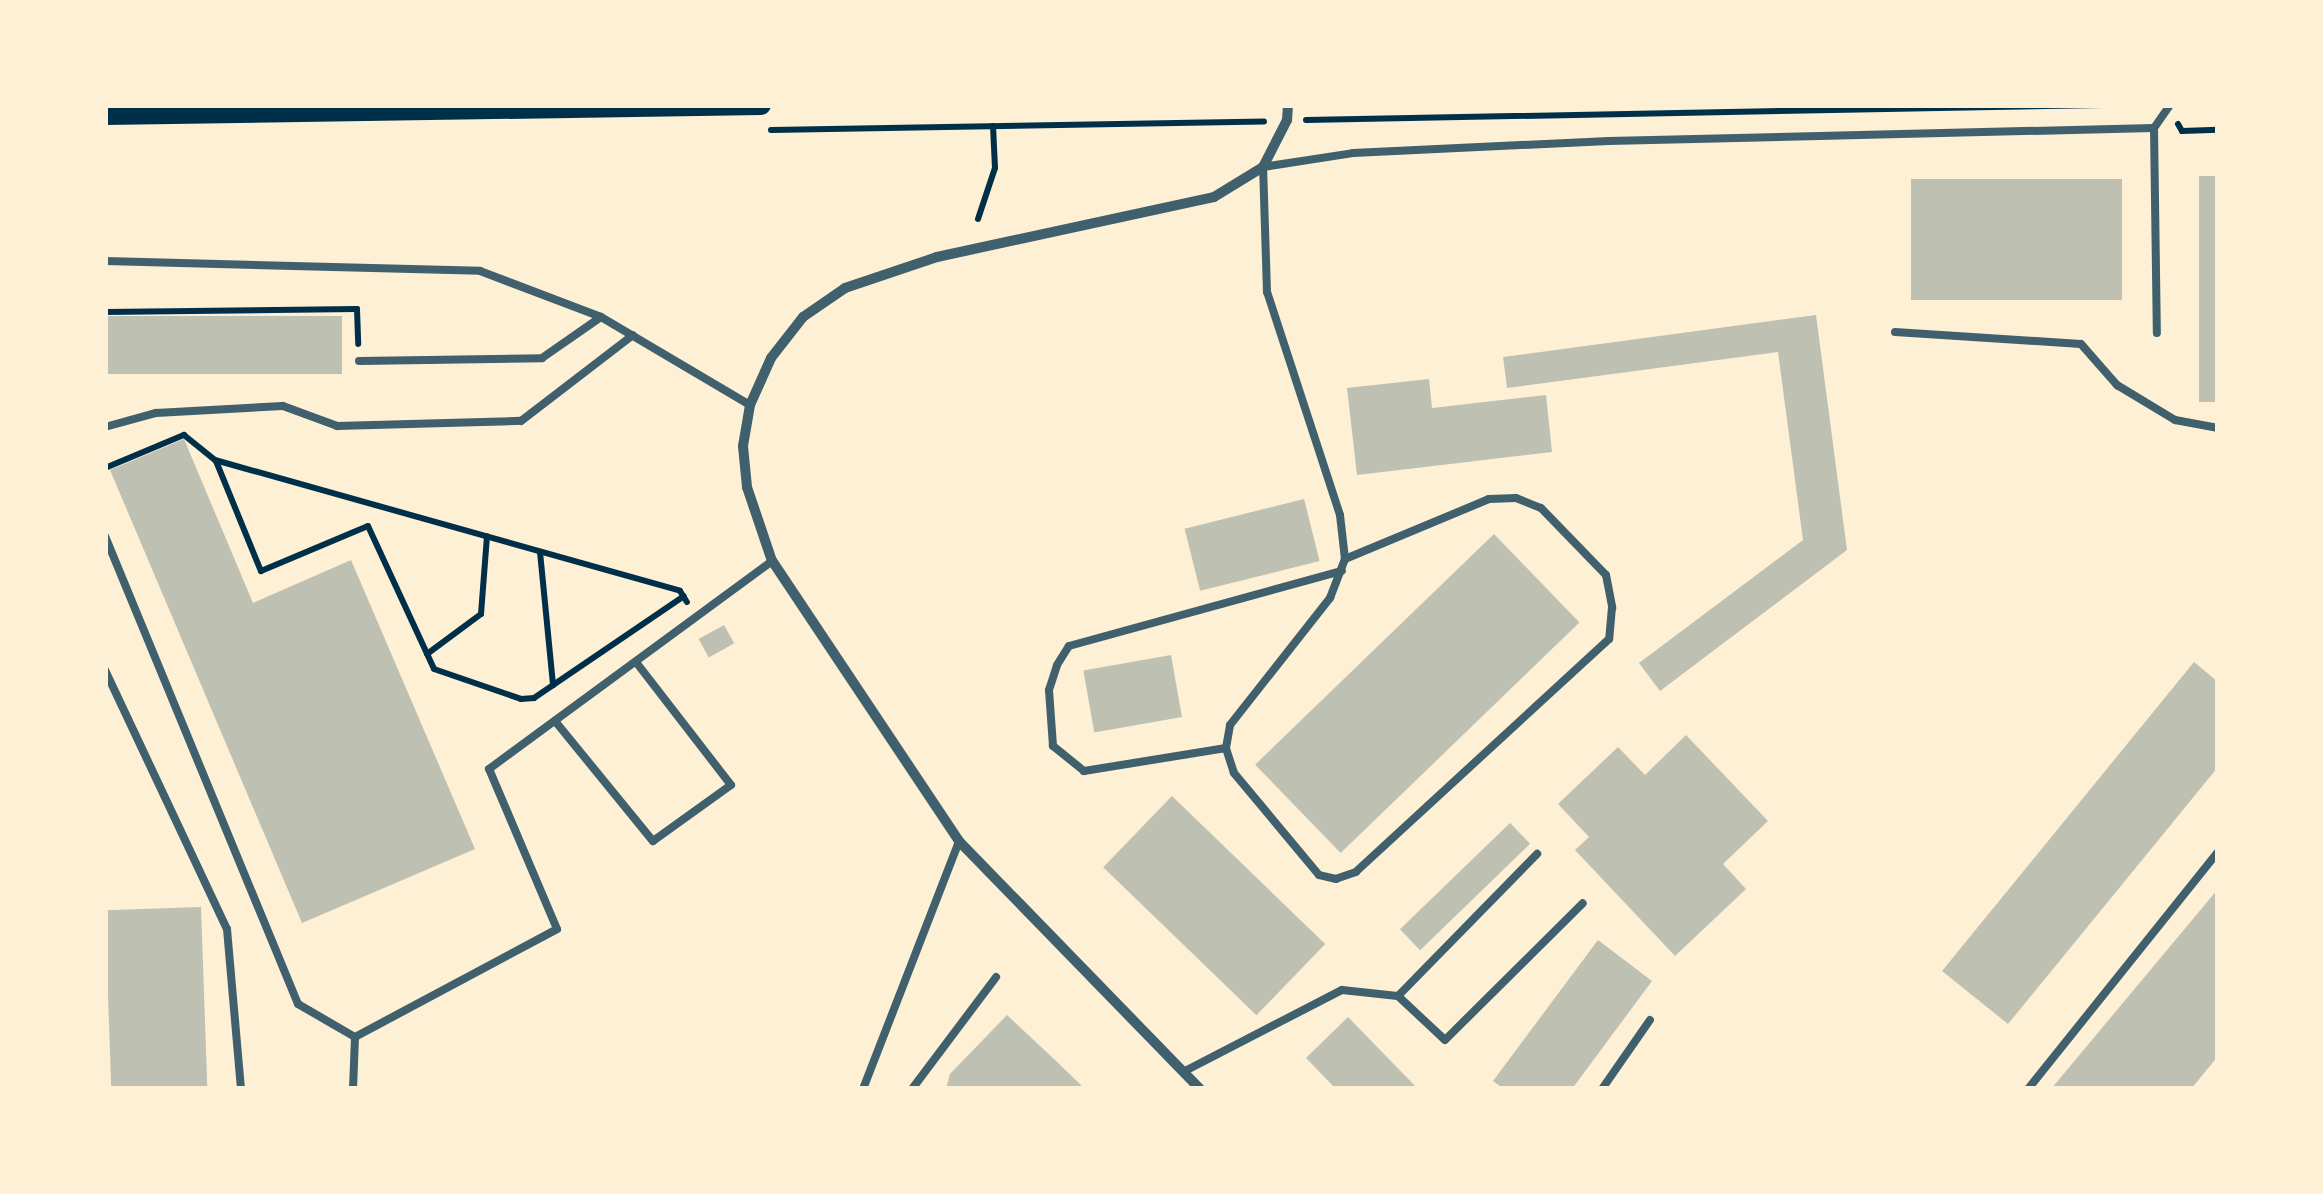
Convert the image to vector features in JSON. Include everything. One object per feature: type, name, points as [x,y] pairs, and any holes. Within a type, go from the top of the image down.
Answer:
[{"type":"main road","points":[[105,115],[761,105]]},
{"type":"street","points":[[1200,1089],[959,841],[772,561],[747,487],[743,446],[750,405],[770,358],[804,317],[845,288],[937,257],[1214,197],[1263,167],[1288,120],[1288,105]]},
{"type":"lane","points":[[2157,333],[2154,128],[2170,105]]},
{"type":"lane","points":[[1345,558],[1489,499],[1516,498],[1541,508],[1606,575],[1609,639],[1345,878],[1319,875],[1234,773],[1226,748],[1230,726],[1330,598],[1345,558],[1340,515],[1267,292],[1263,167],[1352,152],[2154,128]]},
{"type":"lane","points":[[105,261],[480,272],[600,317],[750,405]]},
{"type":"lane","points":[[359,360],[542,358],[600,317]]},
{"type":"lane","points":[[1895,332],[2081,344],[2116,385],[2175,420],[2218,428]]},
{"type":"lane","points":[[105,428],[156,413],[283,406],[337,426],[520,421],[633,335]]},
{"type":"lane","points":[[105,536],[298,1004],[355,1037]]},
{"type":"lane","points":[[355,1037],[557,929],[489,768],[772,561]]},
{"type":"lane","points":[[1226,748],[1084,772],[1052,746],[1050,690],[1057,664],[1069,646],[1342,571]]},
{"type":"lane","points":[[555,721],[652,841],[732,785],[636,662]]},
{"type":"lane","points":[[105,670],[227,929],[241,1089]]},
{"type":"lane","points":[[863,1089],[959,841]]},
{"type":"lane","points":[[2028,1089],[2218,852]]},
{"type":"lane","points":[[1398,996],[1536,854]]},
{"type":"lane","points":[[1183,1072],[1342,990],[1398,996],[1445,1040],[1583,903]]},
{"type":"lane","points":[[912,1089],[996,976]]},
{"type":"lane","points":[[1602,1089],[1650,1020]]},
{"type":"lane","points":[[353,1089],[355,1037]]},
{"type":"path","points":[[1466,105],[1466,114]]},
{"type":"path","points":[[931,127],[2103,105]]},
{"type":"path","points":[[2170,105],[2182,131],[2218,130]]},
{"type":"path","points":[[978,219],[995,168],[993,126]]},
{"type":"path","points":[[105,312],[357,309],[359,360]]},
{"type":"path","points":[[105,468],[184,435],[215,460],[540,551],[684,596],[697,618]]},
{"type":"path","points":[[215,460],[261,572],[368,526],[434,669],[521,699],[553,685],[684,596]]},
{"type":"path","points":[[427,654],[481,614],[487,536]]},
{"type":"path","points":[[540,551],[553,685]]},
{"type":"building","points":[[2199,176],[2218,176],[2218,402],[2199,402]]},
{"type":"building","points":[[1911,179],[2122,179],[2122,300],[1911,300]]},
{"type":"building","points":[[1816,315],[1847,550],[1660,691],[1639,663],[1803,540],[1778,352],[1507,388],[1503,357]]},
{"type":"building","points":[[105,316],[342,316],[342,374],[105,374]]},
{"type":"building","points":[[1429,379],[1432,408],[1546,395],[1552,452],[1357,475],[1347,388]]},
{"type":"building","points":[[184,439],[253,603],[351,560],[475,849],[302,923],[110,470]]},
{"type":"building","points":[[1304,499],[1319,561],[1200,591],[1185,529]]},
{"type":"building","points":[[1494,534],[1579,622],[1341,853],[1255,765]]},
{"type":"building","points":[[724,625],[734,643],[709,657],[699,639]]},
{"type":"building","points":[[1171,655],[1182,717],[1094,732],[1083,670]]},
{"type":"building","points":[[2194,662],[2218,682],[2218,767],[2008,1024],[1942,971]]},
{"type":"building","points":[[1686,735],[1768,821],[1723,864],[1746,889],[1675,956],[1575,850],[1589,837],[1558,804],[1618,747],[1645,775]]},
{"type":"building","points":[[1172,796],[1325,944],[1256,1015],[1103,867]]},
{"type":"building","points":[[1510,823],[1530,844],[1420,950],[1400,929]]},
{"type":"building","points":[[2218,889],[2218,1056],[2191,1089],[2051,1089]]},
{"type":"building","points":[[201,907],[207,1089],[111,1089],[105,910]]},
{"type":"building","points":[[1598,940],[1652,981],[1572,1089],[1504,1089],[1493,1081]]},
{"type":"building","points":[[1007,1015],[1085,1089],[946,1089],[950,1074]]},
{"type":"building","points":[[1348,1017],[1418,1089],[1336,1089],[1306,1058]]}]
